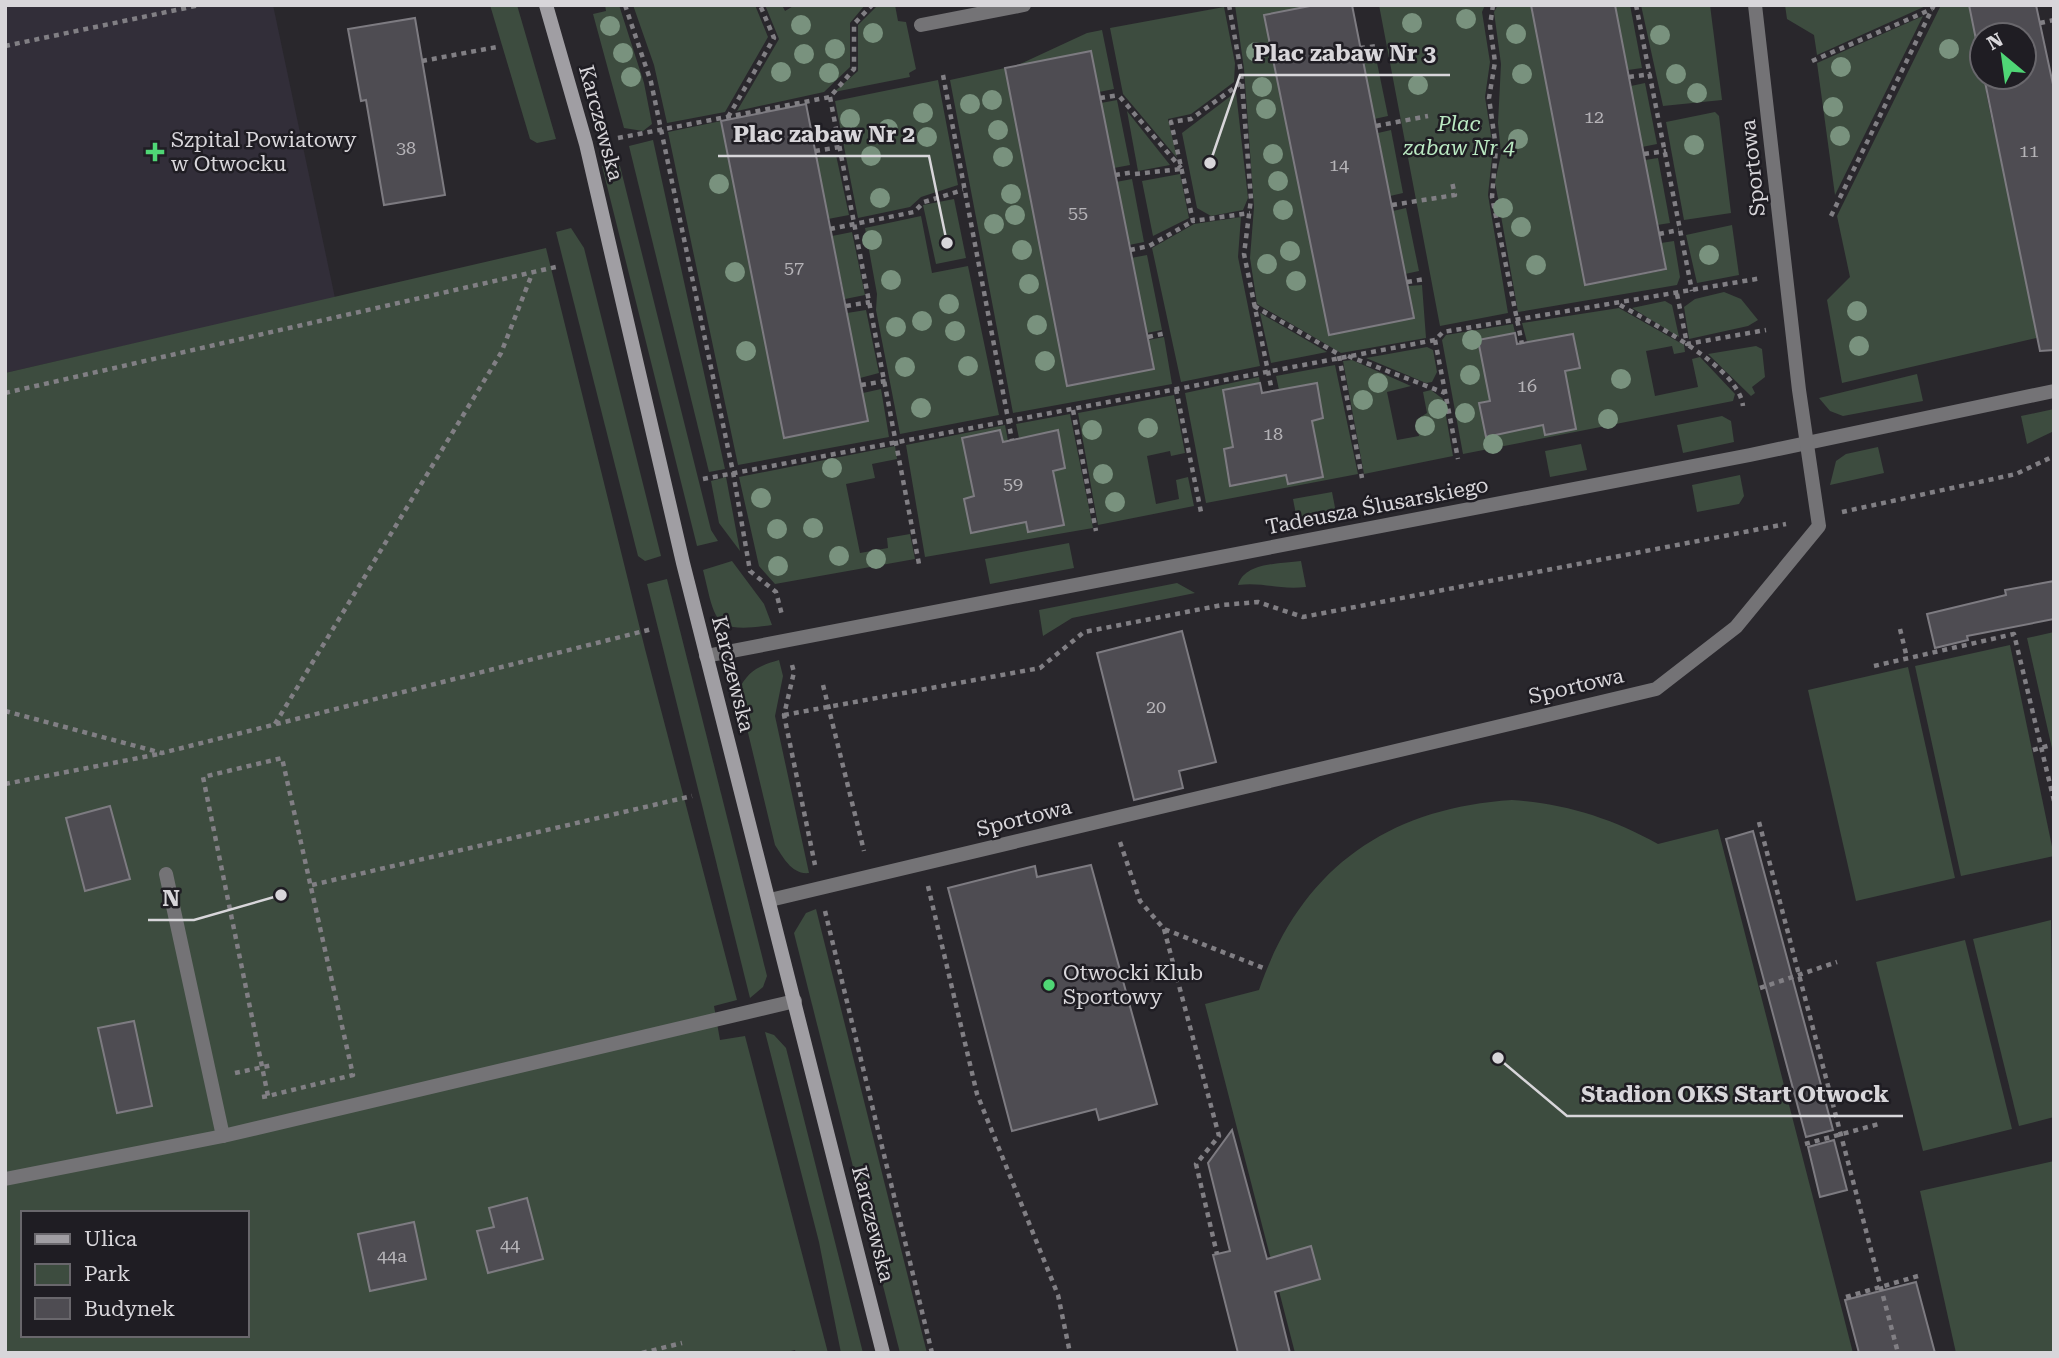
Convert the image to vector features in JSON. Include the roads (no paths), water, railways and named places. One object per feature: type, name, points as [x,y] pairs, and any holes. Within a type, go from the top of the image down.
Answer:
[{"type":"main road","name":"Karczewska","points":[[546,5],[586,144],[706,656],[883,1353]]},
{"type":"street","points":[[921,25],[1024,5]]},
{"type":"street","name":"Sportowa","points":[[770,900],[1656,689],[1736,627],[1819,526],[1755,5]]},
{"type":"street","name":"Tadeusza Ślusarskiego","points":[[706,656],[1807,444],[2054,391]]},
{"type":"street","points":[[166,874],[223,1136]]},
{"type":"street","points":[[5,1179],[223,1136],[795,1001]]},
{"type":"place","name":"Szpital Powiatowy w Otwocku","points":[[155,152]]},
{"type":"place","name":"Plac zabaw Nr 3","points":[[1210,163]]},
{"type":"place","name":"Plac zabaw Nr 2","points":[[947,243]]},
{"type":"place","name":"N","points":[[281,895]]},
{"type":"place","name":"Otwocki Klub Sportowy","points":[[1049,985]]},
{"type":"place","name":"Stadion OKS Start Otwock","points":[[1498,1058]]},
{"type":"park label","name":"Plac zabaw Nr 4","points":[[1459,136]]}]
